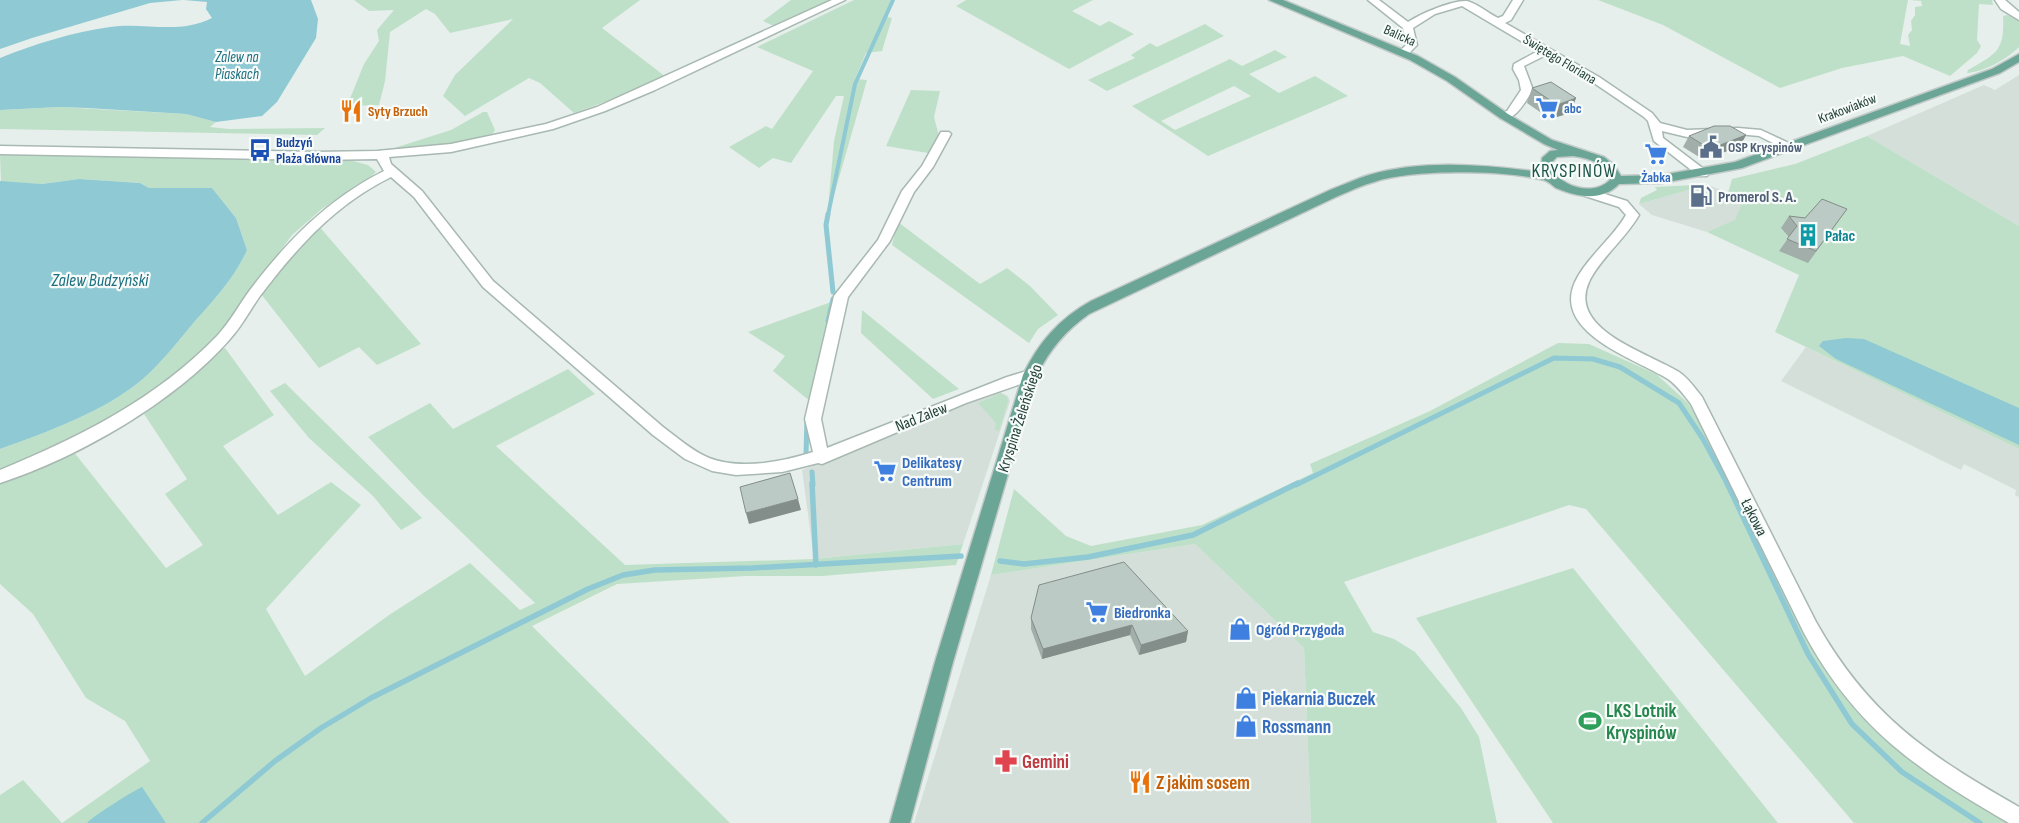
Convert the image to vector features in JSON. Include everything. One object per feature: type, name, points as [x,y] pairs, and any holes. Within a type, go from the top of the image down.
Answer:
[{"type":"main road","name":"Balicka","points":[[1274,0],[1404,53],[1443,74],[1504,116],[1556,146],[1593,157],[1610,167]]},
{"type":"main road","name":"Krakowiaków","points":[[1589,192],[1613,184],[1703,173],[1738,165],[1996,71],[2019,57]]},
{"type":"main road","name":"Balicka","points":[[1504,116],[1547,161]]},
{"type":"main road","name":"Kryspina Żeleńskiego","points":[[1496,170],[1547,161],[1554,154],[1573,152]]},
{"type":"main road","points":[[1547,161],[1550,178]]},
{"type":"main road","name":"Krakowiaków","points":[[1610,167],[1682,175]]},
{"type":"main road","points":[[1610,167],[1613,184]]},
{"type":"main road","name":"Kryspina Żeleńskiego","points":[[900,823],[1030,375],[1040,352],[1051,337],[1080,313],[1338,191],[1372,178],[1418,170],[1496,170],[1550,178],[1567,188],[1589,192]]},
{"type":"street","points":[[0,150],[316,156],[382,154],[451,148],[549,127],[600,109],[651,88],[840,0]]},
{"type":"street","points":[[1373,0],[1408,27],[1412,45],[1404,53]]},
{"type":"street","points":[[1498,22],[1507,18],[1519,0]]},
{"type":"street","points":[[2000,0],[2004,7],[2019,17]]},
{"type":"street","points":[[1408,27],[1431,12],[1461,1]]},
{"type":"street","name":"Świętego Floriana","points":[[1461,1],[1595,79],[1648,115],[1654,125],[1658,139],[1703,173]]},
{"type":"street","points":[[1504,116],[1511,113],[1526,90],[1525,80],[1518,69],[1519,64],[1546,51]]},
{"type":"street","points":[[1654,125],[1687,134],[1738,130],[1761,133],[1789,146]]},
{"type":"street","points":[[818,459],[813,420],[841,296],[884,241],[908,191],[927,167],[945,134]]},
{"type":"street","points":[[0,478],[98,434],[153,402],[174,385],[224,336],[258,288],[322,214],[356,190],[391,172],[385,164],[382,154]]},
{"type":"street","name":"Nad Zalew","points":[[391,172],[418,194],[488,284],[658,431],[685,452],[711,465],[739,469],[770,470],[818,459],[996,385],[1030,375]]},
{"type":"street","name":"Łąkowa","points":[[1613,184],[1623,204],[1633,215],[1614,243],[1582,281],[1578,291],[1579,309],[1582,318],[1588,326],[1601,336],[1659,366],[1688,388],[1697,401],[1801,610],[1830,662],[1855,697],[1883,726],[1926,760],[1971,791],[2019,818]]},
{"type":"street","points":[[1589,192],[1623,204]]},
{"type":"shaded area","points":[[2019,75],[2019,226],[1867,136],[1984,85],[1995,90]]},
{"type":"shaded area","points":[[1706,184],[1728,193],[1742,202],[1735,221],[1707,232],[1652,215],[1639,204],[1692,189],[1694,185]]},
{"type":"shaded area","points":[[1806,347],[2019,449],[2019,497],[2015,495],[2016,490],[1964,464],[1961,470],[1781,381]]},
{"type":"shaded area","points":[[999,392],[1008,396],[1010,401],[963,544],[814,559],[802,470]]},
{"type":"shaded area","points":[[1195,544],[1304,648],[1311,823],[914,823],[991,575]]},
{"type":"green space","points":[[354,0],[640,0],[602,28],[666,77],[635,91],[574,113],[540,83],[529,78],[465,116],[443,96],[455,75],[513,19],[450,33],[435,14],[426,9],[390,32],[385,81],[379,105],[347,106],[364,64],[379,41],[377,30],[394,10],[369,11]]},
{"type":"green space","points":[[791,0],[830,0],[776,27],[763,21]]},
{"type":"green space","points":[[854,0],[891,0],[884,16],[892,18],[882,51],[866,53],[855,79],[867,80],[827,220],[834,141],[844,96],[836,96],[791,163],[773,158],[759,168],[729,147],[766,126],[772,129],[813,71],[757,47]]},
{"type":"green space","points":[[966,0],[1093,0],[1072,11],[1100,26],[1109,21],[1134,34],[1069,69],[956,6]]},
{"type":"green space","points":[[1598,0],[1908,0],[1900,44],[1910,46],[1908,35],[1912,30],[1911,21],[1915,15],[1915,7],[1922,6],[1921,1],[1910,0],[1992,0],[1993,5],[1979,4],[1977,40],[1981,46],[1977,53],[1950,76],[1903,56],[1842,68],[1780,88],[1663,25]]},
{"type":"green space","points":[[2007,15],[2019,20],[2019,47],[1995,64],[1967,73],[1968,70],[1986,60],[1997,50],[2002,37],[2003,16]]},
{"type":"green space","points":[[1205,24],[1224,36],[1107,91],[1088,80],[1135,58],[1131,55],[1150,43],[1157,47]]},
{"type":"green space","points":[[1275,50],[1287,57],[1249,74],[1279,93],[1315,76],[1348,96],[1208,156],[1132,106],[1230,59],[1242,66]],"holes":[[[1234,86],[1251,96],[1175,130],[1161,121]]]},
{"type":"green space","points":[[911,90],[940,91],[934,117],[939,136],[928,153],[886,146]]},
{"type":"green space","points":[[59,107],[186,114],[216,122],[210,127],[229,129],[325,128],[317,135],[0,129],[0,110]]},
{"type":"green space","points":[[483,112],[487,112],[495,130],[490,138],[451,145],[391,149],[451,130]]},
{"type":"green space","points":[[1867,136],[2019,226],[2019,449],[1775,332],[1799,275],[1707,232],[1735,220],[1742,202],[1728,193],[1732,179],[1795,164]]},
{"type":"green space","points":[[0,154],[353,161],[368,165],[376,172],[369,179],[323,208],[292,235],[216,338],[150,399],[89,433],[0,472],[0,449],[75,420],[112,401],[144,378],[164,358],[231,279],[247,250],[236,218],[212,188],[149,188],[140,183],[79,179],[42,184],[1,182]]},
{"type":"green space","points":[[1694,185],[1692,189],[1639,204],[1641,198],[1657,190],[1655,187]]},
{"type":"green space","points":[[898,222],[980,284],[1007,268],[1030,286],[1058,315],[1038,329],[1029,343],[892,245]]},
{"type":"green space","points":[[317,224],[421,344],[377,365],[359,347],[319,368],[261,294]]},
{"type":"green space","points":[[834,301],[811,402],[773,371],[785,356],[748,332]]},
{"type":"green space","points":[[862,310],[959,389],[933,399],[861,333]]},
{"type":"green space","points":[[1558,343],[1589,344],[1656,374],[1688,403],[1703,428],[1834,682],[1893,744],[1938,778],[2012,823],[1854,823],[1586,509],[1569,505],[1344,582],[1373,632],[1394,639],[1415,652],[1461,708],[1479,737],[1497,823],[1311,823],[1304,648],[1195,544],[991,575],[1014,489],[1066,536],[1091,546],[1202,525],[1313,473],[1310,464],[1430,411]]},
{"type":"green space","points":[[225,348],[274,415],[223,446],[278,515],[331,482],[361,505],[266,609],[305,676],[389,615],[470,563],[520,610],[535,603],[423,495],[368,437],[430,403],[453,429],[568,369],[595,394],[496,446],[625,565],[814,559],[963,544],[956,565],[822,576],[746,576],[617,584],[532,626],[730,823],[62,823],[150,761],[125,721],[86,698],[33,614],[0,584],[0,482],[73,451],[166,568],[203,545],[165,494],[187,479],[144,414],[175,389],[215,352]]},
{"type":"green space","points":[[285,383],[422,518],[401,530],[373,496],[309,438],[270,391]]},
{"type":"green space","points":[[1001,393],[1007,397],[1008,401],[999,431],[995,430],[996,423],[978,403]]},
{"type":"green space","name":"LKS Lotnik Kryspinów","points":[[1573,568],[1778,823],[1553,823],[1416,618]]},
{"type":"green space","points":[[23,780],[62,823],[0,823],[0,795]]},
{"type":"water","points":[[0,0],[182,0],[150,3],[0,49]]},
{"type":"water","name":"Zalew na Piaskach","points":[[184,0],[311,0],[318,19],[316,38],[277,102],[262,116],[216,122],[186,114],[87,108],[59,107],[0,110],[0,58],[54,39],[96,29],[123,26],[187,26],[212,18],[206,9],[207,2]]},
{"type":"water","name":"Zalew Budzyński","points":[[79,179],[140,183],[149,188],[212,188],[236,218],[247,250],[231,279],[164,358],[144,378],[112,401],[75,420],[0,449],[0,181],[42,184]]},
{"type":"water","points":[[1846,338],[1864,339],[2019,408],[2019,445],[1836,359],[1819,346],[1823,341]]},
{"type":"water","points":[[142,787],[166,823],[87,823],[112,805]]},
{"type":"building","points":[[1551,82],[1576,98],[1557,105],[1532,88]]},
{"type":"building","points":[[1714,126],[1730,126],[1746,135],[1710,149],[1689,136]]},
{"type":"building","name":"Pałac","points":[[1822,199],[1847,209],[1816,251],[1787,239],[1797,226],[1789,216],[1805,218]]},
{"type":"building","points":[[790,473],[798,499],[746,513],[740,487]]},
{"type":"building","name":"Biedronka","points":[[1124,562],[1188,631],[1141,645],[1132,625],[1043,649],[1031,618],[1039,585]]},
{"type":"waterway","points":[[828,215],[855,84],[893,0]]},
{"type":"waterway","points":[[828,214],[826,225],[833,292]]},
{"type":"waterway","points":[[828,321],[833,299]]},
{"type":"waterway","points":[[1296,485],[1554,358],[1593,359],[1620,367],[1679,403],[1703,439],[1728,484]]},
{"type":"waterway","points":[[806,455],[807,417]]},
{"type":"waterway","points":[[812,472],[813,485]]},
{"type":"waterway","points":[[812,483],[816,564]]},
{"type":"waterway","points":[[1000,561],[1024,564],[1088,557],[1193,535],[1298,483]]},
{"type":"waterway","points":[[1728,484],[1808,654],[1852,724],[1902,772],[1980,823]]},
{"type":"waterway","points":[[816,564],[961,556]]},
{"type":"waterway","points":[[202,823],[275,761],[321,728],[371,698],[588,589],[623,575],[655,570],[816,564]]},
{"type":"place","name":"abc","points":[[1547,108]]},
{"type":"place","name":"Syty Brzuch","points":[[351,111]]},
{"type":"place","name":"OSP Kryspinów","points":[[1711,147]]},
{"type":"place","name":"Budzyń Plaża Główna","points":[[260,150]]},
{"type":"place","name":"Żabka","points":[[1656,154]]},
{"type":"place","name":"Promerol S. A.","points":[[1701,196]]},
{"type":"place","name":"Pałac","points":[[1808,235]]},
{"type":"place","name":"Delikatesy Centrum","points":[[885,471]]},
{"type":"place","name":"Biedronka","points":[[1097,612]]},
{"type":"place","name":"Ogród Przygoda","points":[[1240,629]]},
{"type":"place","name":"Piekarnia Buczek","points":[[1246,698]]},
{"type":"place","name":"LKS Lotnik Kryspinów","points":[[1590,721]]},
{"type":"place","name":"Rossmann","points":[[1246,726]]},
{"type":"place","name":"Gemini","points":[[1006,761]]},
{"type":"place","name":"Z jakim sosem","points":[[1140,782]]},
{"type":"district","name":"KRYSPINÓW","points":[[1574,170]]}]
